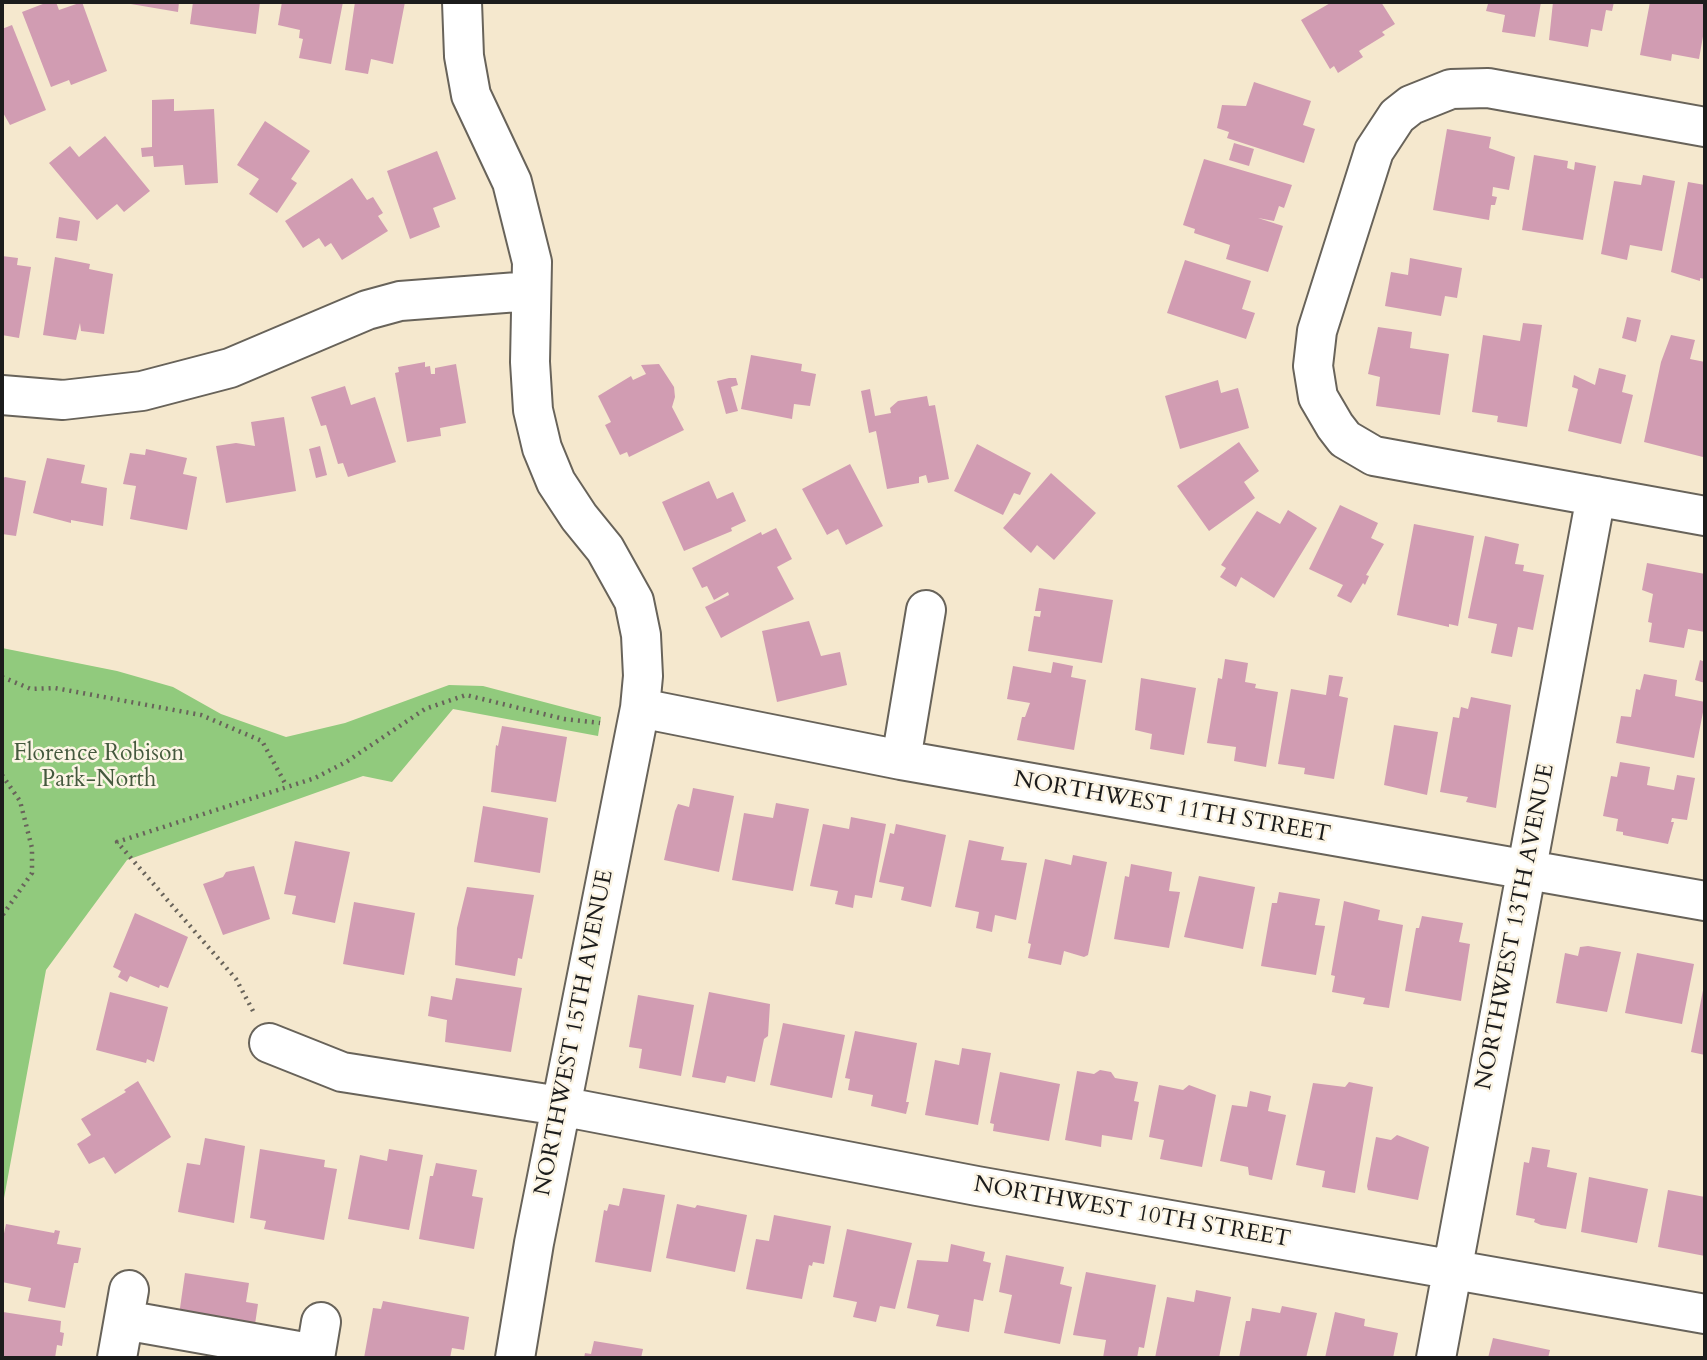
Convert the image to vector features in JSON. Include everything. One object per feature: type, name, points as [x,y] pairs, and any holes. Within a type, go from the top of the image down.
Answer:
[{"type":"street","name":"NORTHWEST 15TH AVENUE","points":[[462,2],[471,95],[512,182],[532,262],[533,410],[542,448],[556,481],[579,517],[605,549],[634,601],[641,635],[643,676],[638,718],[560,1106],[515,1358]]},
{"type":"street","points":[[1705,127],[1488,88],[1451,89],[1424,98],[1397,116],[1374,151],[1313,348],[1318,397],[1335,426],[1358,449],[1393,462],[1705,516]]},
{"type":"street","points":[[2,395],[63,400],[142,391],[230,368],[367,310],[400,301],[531,291]]},
{"type":"street","name":"NORTHWEST 13TH AVENUE","points":[[1436,1358],[1596,496]]},
{"type":"street","points":[[901,760],[926,610]]},
{"type":"street","name":"NORTHWEST 11TH STREET","points":[[638,718],[901,760],[1705,901]]},
{"type":"street","name":"NORTHWEST 10TH STREET","points":[[269,1043],[342,1072],[560,1106],[963,1183],[1705,1314]]},
{"type":"street","points":[[117,1358],[127,1305],[317,1345]]},
{"type":"path","points":[[2,677],[31,689],[55,688],[201,715],[262,741],[286,786]]},
{"type":"path","points":[[269,1043],[236,979],[117,842],[315,778],[346,762],[425,709],[466,695],[564,719],[638,718]]},
{"type":"path","points":[[2,775],[20,801],[32,848],[32,873],[2,916]]},
{"type":"green space","name":"Florence Robison Park-North","points":[[2,648],[117,671],[173,687],[221,714],[286,737],[345,723],[449,685],[483,686],[601,717],[598,736],[453,709],[392,782],[363,776],[127,860],[46,970],[2,1209]]},
{"type":"building","points":[[48,2],[56,2],[59,10],[82,2],[107,71],[71,85],[69,80],[51,87],[22,12]]},
{"type":"building","points":[[119,2],[179,2],[178,12]]},
{"type":"building","points":[[193,2],[260,2],[256,34],[190,24]]},
{"type":"building","points":[[282,2],[343,2],[331,64],[299,58],[303,39],[299,38],[300,30],[278,25]]},
{"type":"building","points":[[355,2],[405,2],[393,64],[371,59],[368,74],[345,70]]},
{"type":"building","points":[[1332,2],[1381,2],[1395,24],[1382,32],[1385,35],[1359,51],[1363,57],[1338,73],[1334,66],[1330,69],[1301,20]]},
{"type":"building","points":[[1483,2],[1541,2],[1535,37],[1502,32],[1505,15],[1486,11],[1488,4]]},
{"type":"building","points":[[1553,2],[1614,2],[1612,11],[1606,10],[1602,31],[1591,29],[1588,47],[1549,40]]},
{"type":"building","points":[[1650,2],[1705,2],[1705,25],[1699,59],[1672,54],[1671,61],[1640,55]]},
{"type":"building","points":[[12,25],[46,110],[10,125],[2,111],[2,29]]},
{"type":"building","points":[[1254,82],[1311,101],[1303,125],[1315,129],[1304,163],[1227,138],[1229,132],[1217,128],[1222,105],[1246,106]]},
{"type":"building","points":[[174,99],[174,111],[214,109],[218,183],[185,185],[183,165],[154,167],[153,156],[142,157],[141,148],[152,147],[152,100]]},
{"type":"building","points":[[265,121],[310,151],[291,179],[297,183],[277,213],[249,194],[259,179],[237,165]]},
{"type":"building","points":[[1447,129],[1491,137],[1489,148],[1515,157],[1509,190],[1493,187],[1492,196],[1497,197],[1495,205],[1491,205],[1489,220],[1433,210]]},
{"type":"building","points":[[105,136],[150,191],[124,212],[117,204],[97,220],[49,163],[70,146],[79,157]]},
{"type":"building","points":[[1234,143],[1254,149],[1249,166],[1229,160]]},
{"type":"building","points":[[437,151],[456,199],[433,208],[440,227],[410,239],[387,171]]},
{"type":"building","points":[[1534,155],[1568,161],[1567,168],[1574,170],[1575,162],[1596,166],[1583,240],[1522,230]]},
{"type":"building","points":[[1204,159],[1292,185],[1284,208],[1279,206],[1274,221],[1258,218],[1283,226],[1268,272],[1226,259],[1230,245],[1194,233],[1195,229],[1183,225]]},
{"type":"building","points":[[1643,175],[1675,181],[1662,251],[1630,245],[1627,260],[1601,254],[1614,181],[1641,185]]},
{"type":"building","points":[[352,178],[367,200],[373,197],[383,213],[378,216],[388,231],[342,260],[331,243],[325,247],[319,238],[303,248],[285,221]]},
{"type":"building","points":[[1688,182],[1705,185],[1705,279],[1700,278],[1700,281],[1671,272]]},
{"type":"building","points":[[59,217],[80,221],[77,241],[56,238]]},
{"type":"building","points":[[2,256],[18,258],[17,265],[31,267],[19,338],[2,335]]},
{"type":"building","points":[[55,257],[90,264],[89,269],[113,274],[104,334],[81,331],[80,323],[76,340],[43,335]]},
{"type":"building","points":[[1410,258],[1462,268],[1457,298],[1445,296],[1441,316],[1385,306],[1391,272],[1408,275]]},
{"type":"building","points":[[1185,260],[1251,281],[1242,309],[1255,313],[1246,339],[1167,313]]},
{"type":"building","points":[[1627,317],[1641,320],[1636,342],[1622,338]]},
{"type":"building","points":[[1523,323],[1542,325],[1527,427],[1497,422],[1498,416],[1472,412],[1483,335],[1520,341]]},
{"type":"building","points":[[1378,327],[1412,332],[1410,348],[1449,354],[1440,415],[1376,406],[1380,377],[1368,374]]},
{"type":"building","points":[[1671,335],[1695,340],[1690,359],[1705,362],[1703,457],[1644,442],[1661,362]]},
{"type":"building","points":[[751,355],[802,364],[801,371],[816,374],[810,406],[794,404],[792,419],[741,409]]},
{"type":"building","points":[[425,362],[425,367],[430,366],[431,374],[435,374],[435,368],[456,364],[466,423],[440,428],[441,436],[407,442],[395,373],[399,372],[398,367]]},
{"type":"building","points":[[659,364],[674,387],[672,407],[684,430],[629,457],[627,452],[620,455],[605,425],[611,422],[598,396],[631,376],[633,380],[646,374],[641,365]]},
{"type":"building","points":[[1599,368],[1626,375],[1622,392],[1633,395],[1621,444],[1568,431],[1578,389],[1572,387],[1574,375],[1595,385]]},
{"type":"building","points":[[736,378],[738,385],[731,387],[738,411],[726,414],[717,381]]},
{"type":"building","points":[[1218,380],[1221,393],[1238,388],[1249,428],[1180,449],[1165,396]]},
{"type":"building","points":[[345,386],[351,405],[375,397],[396,462],[348,477],[343,463],[338,464],[326,425],[321,426],[311,397]]},
{"type":"building","points":[[870,389],[875,416],[891,413],[890,408],[898,401],[927,396],[929,406],[935,405],[949,479],[928,483],[926,475],[919,477],[919,483],[887,489],[876,431],[869,433],[861,391]]},
{"type":"building","points":[[284,417],[296,491],[226,503],[216,446],[236,443],[255,446],[251,422]]},
{"type":"building","points":[[1239,442],[1259,471],[1244,482],[1255,498],[1209,531],[1177,486]]},
{"type":"building","points":[[977,444],[1031,473],[1020,495],[1014,493],[1003,515],[954,491]]},
{"type":"building","points":[[320,446],[327,475],[316,478],[309,449]]},
{"type":"building","points":[[146,449],[187,458],[183,474],[197,477],[187,530],[130,519],[136,486],[123,484],[130,453],[145,455]]},
{"type":"building","points":[[47,458],[85,465],[81,483],[107,488],[103,526],[71,520],[71,523],[33,513]]},
{"type":"building","points":[[850,464],[883,526],[846,545],[838,529],[827,535],[802,489]]},
{"type":"building","points":[[1051,473],[1096,513],[1054,560],[1037,545],[1031,553],[1003,528]]},
{"type":"building","points":[[5,477],[26,481],[16,536],[2,534],[2,479]]},
{"type":"building","points":[[709,481],[717,499],[733,492],[746,521],[731,528],[732,531],[684,551],[662,502]]},
{"type":"building","points":[[1340,505],[1378,523],[1371,538],[1384,544],[1366,575],[1369,576],[1365,585],[1363,583],[1351,603],[1337,596],[1343,585],[1309,569]]},
{"type":"building","points":[[1288,510],[1317,528],[1274,598],[1241,577],[1236,587],[1220,577],[1226,568],[1221,565],[1257,511],[1280,524]]},
{"type":"building","points":[[1414,524],[1474,536],[1458,626],[1449,624],[1449,627],[1397,615]]},
{"type":"building","points":[[776,528],[792,559],[777,567],[794,599],[721,638],[705,607],[729,595],[728,592],[714,600],[707,586],[702,588],[692,568],[761,532],[762,535]]},
{"type":"building","points":[[1485,536],[1519,544],[1515,564],[1524,565],[1523,571],[1544,575],[1533,630],[1518,627],[1512,657],[1491,653],[1497,624],[1468,618]]},
{"type":"building","points":[[1647,563],[1705,574],[1705,632],[1688,629],[1684,648],[1649,642],[1652,623],[1648,622],[1653,594],[1642,590]]},
{"type":"building","points":[[1039,588],[1113,600],[1102,663],[1028,651],[1034,616],[1040,617],[1041,611],[1035,611]]},
{"type":"building","points":[[809,621],[821,656],[840,652],[847,685],[777,702],[762,631]]},
{"type":"building","points":[[1225,659],[1248,663],[1245,682],[1256,684],[1255,688],[1278,692],[1266,767],[1234,761],[1236,747],[1207,743],[1218,678],[1222,679]]},
{"type":"building","points":[[1700,660],[1705,662],[1705,683],[1695,680]]},
{"type":"building","points":[[1053,662],[1073,666],[1071,677],[1086,680],[1074,750],[1017,740],[1022,717],[1025,717],[1030,703],[1007,699],[1013,666],[1051,673]]},
{"type":"building","points":[[1644,674],[1677,680],[1675,696],[1705,702],[1694,758],[1616,743],[1621,716],[1631,717],[1636,689],[1640,690]]},
{"type":"building","points":[[1329,675],[1343,677],[1339,696],[1348,698],[1334,779],[1304,774],[1305,768],[1278,764],[1291,689],[1326,695]]},
{"type":"building","points":[[1141,678],[1196,688],[1184,755],[1150,749],[1152,734],[1135,730]]},
{"type":"building","points":[[1471,697],[1511,705],[1496,808],[1466,802],[1468,797],[1440,792],[1453,717],[1459,718],[1461,707],[1468,709]]},
{"type":"building","points":[[1394,725],[1438,732],[1427,795],[1384,785]]},
{"type":"building","points":[[502,726],[567,737],[556,802],[491,792],[496,745],[498,746]]},
{"type":"building","points":[[1620,762],[1650,767],[1647,785],[1674,790],[1677,775],[1695,778],[1687,820],[1672,818],[1671,822],[1674,822],[1668,844],[1623,835],[1623,832],[1616,831],[1618,819],[1603,816],[1611,776],[1617,777]]},
{"type":"building","points":[[693,788],[734,796],[719,872],[664,860],[675,811],[678,804],[689,807]]},
{"type":"building","points":[[776,803],[809,809],[793,891],[732,880],[744,813],[773,818]]},
{"type":"building","points":[[483,806],[548,818],[540,873],[474,862]]},
{"type":"building","points":[[851,817],[886,824],[872,898],[855,895],[853,908],[835,904],[838,891],[810,886],[823,824],[849,829]]},
{"type":"building","points":[[896,824],[946,835],[931,907],[901,900],[904,887],[879,882],[890,833],[894,834]]},
{"type":"building","points":[[969,840],[1004,847],[1001,860],[1027,863],[1016,920],[995,915],[992,932],[976,928],[979,912],[955,907]]},
{"type":"building","points":[[295,841],[350,852],[335,923],[292,914],[296,896],[284,894]]},
{"type":"building","points":[[1073,855],[1107,862],[1088,955],[1084,957],[1064,951],[1061,965],[1028,958],[1031,944],[1028,943],[1045,859],[1071,865]]},
{"type":"building","points":[[1131,864],[1172,872],[1169,891],[1180,892],[1169,948],[1114,939],[1125,876],[1129,877]]},
{"type":"building","points":[[254,866],[270,919],[223,935],[203,884],[223,877],[226,872]]},
{"type":"building","points":[[1199,876],[1255,887],[1243,949],[1184,937]]},
{"type":"building","points":[[467,887],[534,895],[522,959],[518,958],[515,976],[455,965],[457,928]]},
{"type":"building","points":[[1279,892],[1320,899],[1315,925],[1325,926],[1316,975],[1261,966],[1272,903],[1277,903]]},
{"type":"building","points":[[1344,901],[1380,910],[1378,920],[1403,925],[1389,1008],[1363,1004],[1365,998],[1332,992],[1335,976],[1331,975]]},
{"type":"building","points":[[354,902],[415,913],[404,975],[343,964]]},
{"type":"building","points":[[135,913],[188,937],[168,988],[160,985],[159,988],[130,976],[127,982],[118,977],[121,971],[113,967]]},
{"type":"building","points":[[1422,916],[1463,923],[1459,942],[1470,944],[1461,1001],[1405,991],[1416,928],[1419,928]]},
{"type":"building","points":[[1580,947],[1621,952],[1607,1012],[1556,1003],[1565,953],[1578,956]]},
{"type":"building","points":[[1637,953],[1694,964],[1682,1024],[1625,1013]]},
{"type":"building","points":[[456,978],[522,988],[511,1052],[445,1042],[447,1020],[428,1016],[431,996],[452,1000]]},
{"type":"building","points":[[1705,985],[1705,1055],[1691,1052]]},
{"type":"building","points":[[110,992],[168,1007],[154,1062],[147,1059],[146,1063],[96,1050]]},
{"type":"building","points":[[709,992],[770,1004],[768,1036],[764,1039],[755,1082],[727,1076],[725,1083],[692,1077]]},
{"type":"building","points":[[638,995],[694,1005],[681,1076],[639,1068],[642,1049],[629,1047]]},
{"type":"building","points":[[783,1023],[845,1035],[832,1098],[770,1085]]},
{"type":"building","points":[[855,1031],[917,1043],[906,1114],[871,1106],[873,1095],[848,1090],[850,1079],[845,1078]]},
{"type":"building","points":[[962,1048],[991,1053],[978,1125],[925,1115],[935,1060],[959,1065]]},
{"type":"building","points":[[1100,1070],[1111,1072],[1115,1078],[1138,1082],[1134,1101],[1139,1102],[1132,1140],[1102,1135],[1101,1147],[1065,1140],[1077,1071],[1094,1074]]},
{"type":"building","points":[[1000,1072],[1060,1084],[1049,1141],[993,1131],[994,1124],[990,1123]]},
{"type":"building","points":[[138,1081],[171,1137],[115,1174],[104,1157],[89,1164],[77,1144],[91,1135],[81,1119],[126,1092],[124,1090]]},
{"type":"building","points":[[1349,1082],[1373,1087],[1355,1193],[1322,1187],[1325,1171],[1296,1165],[1313,1083],[1345,1087]]},
{"type":"building","points":[[1159,1085],[1183,1090],[1189,1085],[1216,1095],[1202,1167],[1160,1159],[1164,1140],[1149,1137]]},
{"type":"building","points":[[1250,1091],[1271,1096],[1268,1111],[1286,1115],[1272,1180],[1249,1175],[1248,1167],[1220,1161],[1232,1105],[1247,1107]]},
{"type":"building","points":[[1397,1135],[1429,1147],[1418,1200],[1368,1190],[1376,1137],[1391,1140]]},
{"type":"building","points":[[205,1138],[245,1146],[234,1223],[178,1212],[187,1163],[200,1165]]},
{"type":"building","points":[[1532,1147],[1550,1150],[1547,1167],[1577,1173],[1566,1229],[1541,1225],[1534,1222],[1535,1219],[1516,1215],[1524,1162],[1529,1163]]},
{"type":"building","points":[[260,1149],[325,1160],[324,1167],[337,1169],[324,1240],[264,1229],[266,1221],[250,1218]]},
{"type":"building","points":[[389,1149],[423,1155],[409,1230],[348,1219],[360,1155],[387,1161]]},
{"type":"building","points":[[436,1163],[477,1170],[472,1196],[483,1198],[474,1249],[419,1239],[430,1176],[433,1176]]},
{"type":"building","points":[[1589,1177],[1648,1189],[1637,1243],[1581,1232]]},
{"type":"building","points":[[623,1188],[665,1195],[651,1272],[595,1262],[604,1210],[607,1211],[609,1204],[619,1206]]},
{"type":"building","points":[[1668,1190],[1705,1197],[1705,1256],[1658,1247]]},
{"type":"building","points":[[677,1204],[695,1208],[697,1205],[747,1215],[735,1272],[666,1258]]},
{"type":"building","points":[[774,1215],[831,1226],[824,1264],[813,1262],[812,1266],[809,1265],[802,1299],[746,1289],[756,1239],[769,1241]]},
{"type":"building","points":[[6,1224],[54,1233],[55,1230],[60,1231],[57,1244],[81,1248],[78,1263],[74,1263],[65,1308],[28,1301],[31,1288],[2,1282],[2,1243]]},
{"type":"building","points":[[847,1229],[912,1243],[895,1309],[880,1306],[876,1322],[853,1317],[857,1302],[833,1297]]},
{"type":"building","points":[[951,1244],[985,1252],[983,1261],[991,1263],[983,1301],[974,1299],[969,1332],[936,1326],[939,1315],[907,1308],[917,1260],[948,1262]]},
{"type":"building","points":[[1006,1255],[1064,1267],[1060,1284],[1072,1287],[1060,1344],[1004,1333],[1012,1295],[999,1292]]},
{"type":"building","points":[[1086,1272],[1156,1285],[1144,1348],[1139,1347],[1137,1358],[1103,1358],[1106,1340],[1073,1335]]},
{"type":"building","points":[[185,1273],[249,1283],[246,1302],[258,1304],[253,1338],[178,1322]]},
{"type":"building","points":[[1196,1290],[1231,1297],[1219,1358],[1155,1358],[1167,1297],[1194,1302]]},
{"type":"building","points":[[383,1301],[469,1317],[464,1350],[452,1348],[450,1358],[364,1358],[373,1308],[381,1309]]},
{"type":"building","points":[[1282,1306],[1317,1313],[1306,1358],[1239,1358],[1246,1321],[1250,1321],[1252,1308],[1280,1313]]},
{"type":"building","points":[[3,1312],[61,1321],[60,1332],[64,1333],[62,1346],[57,1345],[55,1358],[2,1358]]},
{"type":"building","points":[[1335,1312],[1365,1319],[1364,1326],[1398,1333],[1393,1358],[1325,1358]]},
{"type":"building","points":[[1493,1338],[1550,1350],[1548,1358],[1488,1358]]},
{"type":"building","points":[[594,1341],[643,1349],[641,1358],[584,1358],[585,1353],[591,1354]]}]
